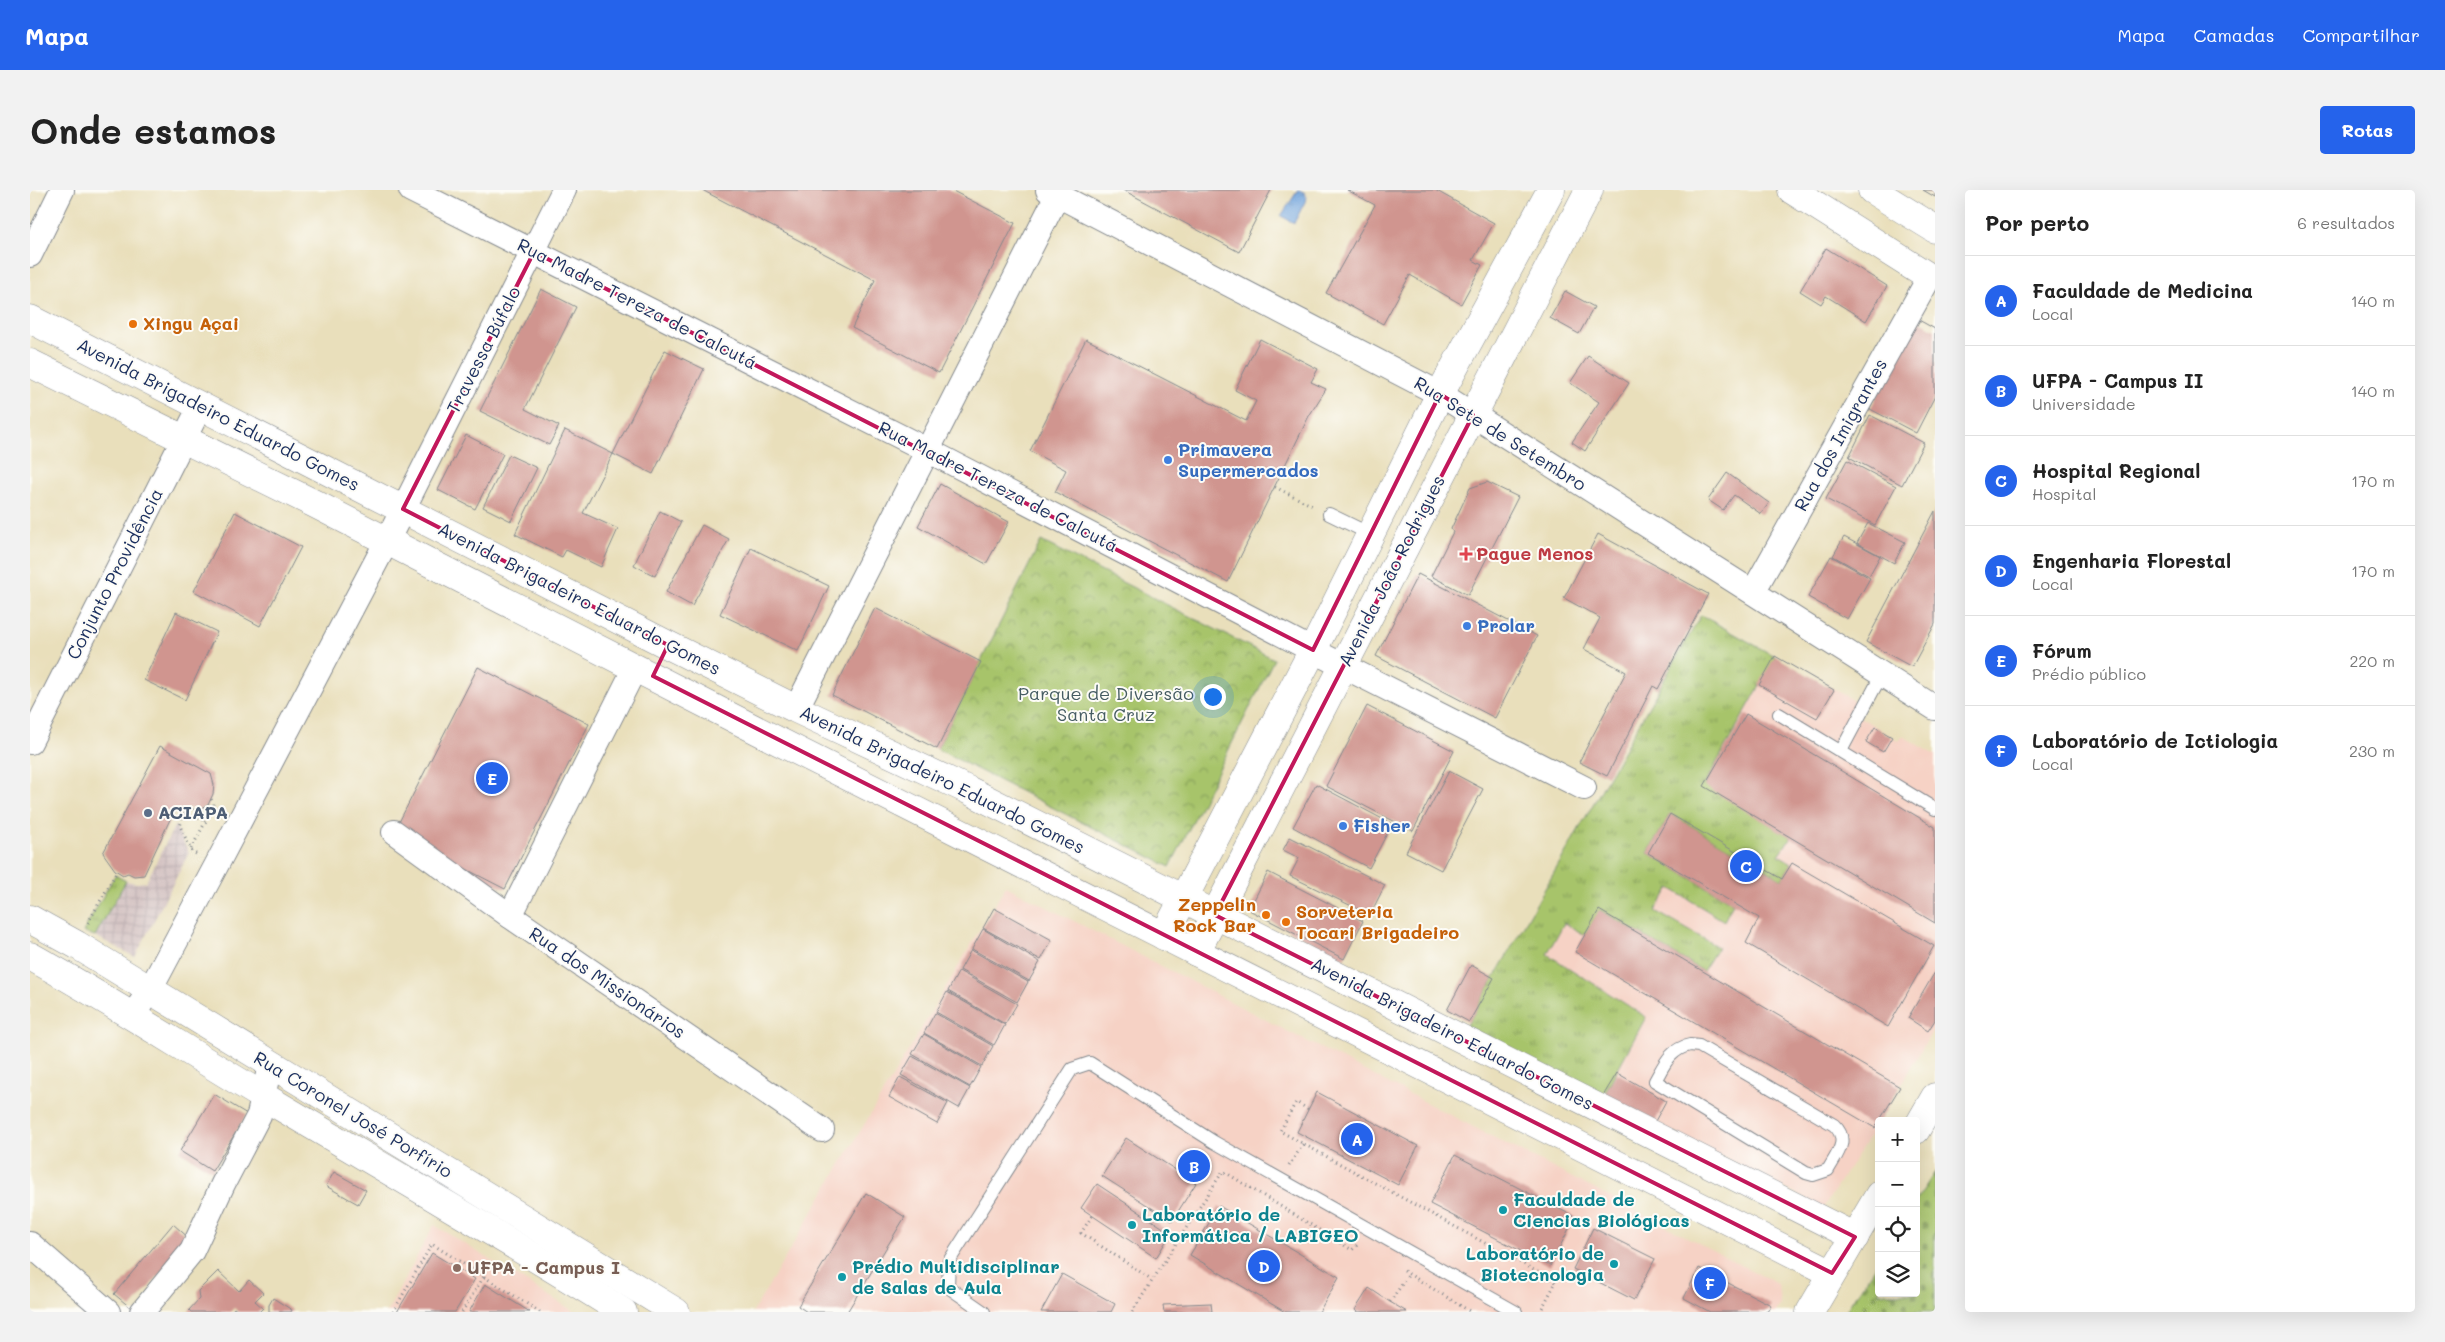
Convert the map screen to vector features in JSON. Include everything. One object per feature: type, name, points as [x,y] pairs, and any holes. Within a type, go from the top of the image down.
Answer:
[{"type":"street","points":[[30,255],[62,190]]},
{"type":"street","name":"Rua Madre Tereza de Calcutá","points":[[411,190],[929,451],[1343,666],[1584,788]]},
{"type":"street","name":"Travessa Búfalo","points":[[133,1015],[150,990],[386,541],[564,190]]},
{"type":"street","name":"Avenida João Rodrigues","points":[[1164,936],[1313,650],[1440,394],[1551,190]]},
{"type":"street","name":"Avenida João Rodrigues","points":[[1196,952],[1589,190]]},
{"type":"street","points":[[1792,190],[1930,278]]},
{"type":"street","points":[[1872,190],[1935,230]]},
{"type":"street","points":[[796,709],[929,451],[1055,192]]},
{"type":"street","name":"Rua Sete de Setembro","points":[[1055,192],[1440,394],[1935,708]]},
{"type":"street","points":[[1930,278],[1922,268],[1922,253],[1926,246],[1935,239]]},
{"type":"street","name":"Rua dos Imigrantes","points":[[1753,592],[1930,278]]},
{"type":"street","name":"Avenida Brigadeiro Eduardo Gomes","points":[[30,319],[403,508],[668,646],[968,790],[1368,992],[1634,1119],[1855,1237]]},
{"type":"street","name":"Avenida Brigadeiro Eduardo Gomes","points":[[30,363],[315,504],[946,826],[1832,1273]]},
{"type":"street","name":"Conjunto Providência","points":[[30,742],[200,406]]},
{"type":"street","points":[[315,504],[331,472]]},
{"type":"street","points":[[510,916],[644,672],[668,646]]},
{"type":"street","points":[[946,826],[968,790]]},
{"type":"street","name":"Rua dos Missionários","points":[[394,832],[510,916],[822,1130]]},
{"type":"street","points":[[1217,834],[1247,853]]},
{"type":"street","name":"Rua Coronel José Porfírio","points":[[30,919],[77,945],[676,1312]]},
{"type":"street","name":"Rua Coronel José Porfírio","points":[[30,956],[133,1015],[264,1097],[543,1261],[623,1312]]},
{"type":"street","points":[[1348,1029],[1368,992]]},
{"type":"street","points":[[142,1312],[192,1251],[223,1184],[260,1115],[270,1065]]},
{"type":"street","points":[[1920,1123],[1935,1097]]},
{"type":"street","points":[[1810,1312],[1875,1202]]},
{"type":"street","points":[[543,1261],[556,1238]]},
{"type":"street","points":[[30,1244],[108,1312]]},
{"type":"lane","points":[[1329,514],[1370,534]]},
{"type":"lane","points":[[1841,751],[1882,674]]},
{"type":"lane","points":[[1779,714],[1935,809]]},
{"type":"lane","points":[[1699,1046],[1834,1125],[1840,1130],[1843,1138],[1842,1146],[1828,1170],[1813,1175],[1652,1086],[1672,1052],[1680,1047],[1699,1046]]},
{"type":"lane","points":[[984,1312],[948,1287],[949,1261],[1072,1069],[1090,1063],[1214,1142],[1516,1312]]},
{"type":"path","points":[[1275,487],[1329,514]]},
{"type":"path","points":[[191,850],[214,806],[211,799]]},
{"type":"path","points":[[206,821],[191,814],[184,815],[180,826],[191,850],[216,866]]},
{"type":"path","points":[[77,945],[117,872]]},
{"type":"path","points":[[1308,1109],[1296,1102],[1280,1131],[1556,1282],[1540,1312]]},
{"type":"path","points":[[1132,1312],[1223,1171],[1352,1250],[1357,1243],[1364,1248]]},
{"type":"path","points":[[1092,1216],[1081,1233],[1152,1279]]},
{"type":"path","points":[[393,1312],[432,1244],[538,1312]]},
{"type":"path","points":[[1507,1255],[1512,1247]]},
{"type":"path","points":[[1402,1270],[1471,1312]]},
{"type":"path","points":[[1390,1302],[1409,1274]]},
{"type":"path","points":[[462,1312],[484,1276]]},
{"type":"highlighted area","points":[[534,252],[1313,650],[1440,394],[1473,415],[1215,915],[1855,1237],[1832,1273],[653,676],[668,645],[403,509]]},
{"type":"shaded area","points":[[1701,615],[1856,702],[1850,711],[1899,741],[1903,736],[1935,755],[1935,1027],[1881,1117],[1875,1117],[1875,1128],[1823,1208],[1466,1027]]},
{"type":"shaded area","points":[[175,825],[189,853],[135,957],[95,936],[126,881],[146,882]]},
{"type":"shaded area","points":[[1006,886],[1778,1284],[1780,1305],[1776,1312],[753,1312]]},
{"type":"shaded area","name":"UFPA - Campus I","points":[[434,1225],[575,1312],[387,1312]]},
{"type":"green space","name":"Parque de Diversão Santa Cruz","points":[[1041,541],[1274,659],[1170,867],[937,749]]},
{"type":"green space","points":[[1701,615],[1776,657],[1704,785],[1791,837],[1779,855],[1792,863],[1782,879],[1670,814],[1648,853],[1733,903],[1724,921],[1670,888],[1655,911],[1718,947],[1703,971],[1600,910],[1585,935],[1564,923],[1547,954],[1646,1017],[1603,1096],[1466,1027]]},
{"type":"green space","points":[[115,875],[126,881],[95,936],[83,932]]},
{"type":"green space","points":[[1935,1172],[1935,1312],[1845,1312],[1875,1266],[1875,1297],[1920,1297],[1920,1195]]},
{"type":"water","points":[[1298,190],[1304,192],[1307,198],[1294,223],[1281,216]]},
{"type":"building","points":[[702,190],[951,190],[1015,223],[939,373],[852,328],[875,280]]},
{"type":"building","points":[[1123,190],[1271,190],[1239,252]]},
{"type":"building","points":[[1347,190],[1435,190],[1494,223],[1473,260],[1482,265],[1461,304],[1410,275],[1383,324],[1326,293],[1375,205]]},
{"type":"building","points":[[1923,190],[1935,190],[1935,197]]},
{"type":"building","points":[[1826,248],[1887,286],[1866,321],[1826,296],[1821,304],[1800,291]]},
{"type":"building","points":[[541,289],[576,307],[525,409],[559,426],[549,445],[480,411]]},
{"type":"building","points":[[1565,291],[1594,307],[1579,334],[1550,318]]},
{"type":"building","points":[[1917,319],[1935,329],[1935,396],[1916,433],[1870,409]]},
{"type":"building","name":"Primavera Supermercados","points":[[1086,339],[1246,421],[1256,401],[1235,390],[1260,339],[1318,369],[1311,382],[1326,389],[1309,416],[1228,582],[1055,492],[1066,470],[1030,451]]},
{"type":"building","points":[[665,350],[704,369],[653,474],[613,454]]},
{"type":"building","points":[[1588,356],[1629,383],[1585,451],[1572,442],[1599,402],[1570,383]]},
{"type":"building","points":[[1870,415],[1924,443],[1902,485],[1849,457]]},
{"type":"building","points":[[565,430],[613,454],[583,513],[618,529],[601,567],[566,550],[562,557],[515,534]]},
{"type":"building","points":[[466,435],[503,454],[475,509],[438,490]]},
{"type":"building","points":[[509,455],[537,468],[511,521],[483,507]]},
{"type":"building","points":[[1847,460],[1896,486],[1875,525],[1826,499]]},
{"type":"building","points":[[1727,473],[1769,503],[1761,514],[1734,495],[1723,510],[1708,500]]},
{"type":"building","name":"Pague Menos","points":[[1487,482],[1518,497],[1468,595],[1431,576],[1453,532],[1451,529],[1470,488]]},
{"type":"building","points":[[940,484],[1009,522],[986,564],[918,526]]},
{"type":"building","points":[[660,511],[681,522],[655,576],[634,565]]},
{"type":"building","points":[[1935,511],[1935,624],[1912,667],[1866,642]]},
{"type":"building","points":[[235,512],[301,547],[260,626],[194,591]]},
{"type":"building","points":[[1868,523],[1905,542],[1894,563],[1857,543]]},
{"type":"building","points":[[702,525],[729,539],[692,606],[666,592]]},
{"type":"building","points":[[1598,534],[1708,594],[1658,689],[1653,686],[1607,776],[1579,762],[1626,672],[1584,649],[1600,618],[1564,598]]},
{"type":"building","points":[[1844,537],[1880,556],[1869,576],[1833,556]]},
{"type":"building","points":[[751,548],[829,586],[798,651],[720,614]]},
{"type":"building","points":[[1831,556],[1870,578],[1847,619],[1808,597]]},
{"type":"building","points":[[1418,574],[1537,636],[1495,718],[1376,656]]},
{"type":"building","points":[[875,608],[981,662],[937,749],[832,695]]},
{"type":"building","points":[[176,612],[217,632],[185,700],[144,680]]},
{"type":"building","points":[[1775,656],[1834,690],[1817,718],[1759,685]]},
{"type":"building","points":[[478,667],[589,724],[505,889],[394,832]]},
{"type":"building","points":[[1367,706],[1454,751],[1413,831],[1326,786]]},
{"type":"building","points":[[1746,714],[1935,827],[1935,923],[1704,786]]},
{"type":"building","points":[[1875,727],[1892,737],[1883,752],[1866,742]]},
{"type":"building","name":"ACIAPA","points":[[160,746],[211,774],[214,785],[213,794],[208,805],[199,810],[187,808],[184,815],[180,810],[174,811],[144,875],[134,876],[128,873],[123,875],[115,870],[103,853]]},
{"type":"building","points":[[1449,771],[1483,789],[1441,870],[1406,852]]},
{"type":"building","name":"Fisher","points":[[1316,784],[1392,824],[1369,868],[1293,827]]},
{"type":"building","points":[[1670,814],[1782,879],[1792,863],[1934,946],[1888,1027],[1746,943],[1759,918],[1648,853]]},
{"type":"building","points":[[1290,837],[1385,885],[1370,915],[1290,876],[1299,858],[1283,850]]},
{"type":"building","points":[[1268,872],[1363,921],[1344,959],[1249,910]]},
{"type":"building","points":[[994,908],[1052,940],[1041,960],[983,928]]},
{"type":"building","points":[[1599,910],[1900,1087],[1882,1117],[1875,1117],[1875,1128],[1575,952]]},
{"type":"building","points":[[983,929],[1040,962],[1029,981],[972,949]]},
{"type":"building","points":[[971,950],[1028,982],[1017,1002],[960,970]]},
{"type":"building","points":[[1471,965],[1494,978],[1469,1022],[1447,1010]]},
{"type":"building","points":[[959,971],[1017,1004],[1005,1024],[948,991]]},
{"type":"building","points":[[1935,972],[1935,1020],[1928,1031],[1908,1018]]},
{"type":"building","points":[[947,992],[1005,1025],[994,1045],[936,1012]]},
{"type":"building","points":[[935,1013],[993,1046],[982,1066],[924,1033]]},
{"type":"building","points":[[924,1034],[981,1067],[970,1087],[912,1054]]},
{"type":"building","points":[[912,1056],[970,1088],[959,1108],[901,1075]]},
{"type":"building","points":[[1617,1073],[1666,1101],[1654,1123],[1603,1096]]},
{"type":"building","points":[[900,1077],[948,1103],[937,1124],[889,1097]]},
{"type":"building","points":[[1317,1092],[1418,1146],[1398,1185],[1297,1132]]},
{"type":"building","points":[[214,1094],[247,1114],[212,1171],[180,1151]]},
{"type":"building","points":[[1126,1138],[1196,1183],[1172,1221],[1102,1176]]},
{"type":"building","name":"Faculdade de Ciencias Biológicas","points":[[1455,1155],[1575,1217],[1550,1266],[1430,1204]]},
{"type":"building","points":[[334,1172],[366,1190],[358,1204],[326,1186]]},
{"type":"building","name":"Laboratório de Informática / LABIGEO","points":[[1097,1184],[1171,1233],[1156,1258],[1081,1208]]},
{"type":"building","name":"Prédio Multidisciplinar de Salas de Aula","points":[[866,1193],[905,1217],[847,1312],[807,1312],[798,1306]]},
{"type":"building","points":[[1219,1206],[1339,1277],[1319,1312],[1285,1312],[1190,1255]]},
{"type":"building","points":[[173,1224],[190,1239],[131,1308],[114,1294]]},
{"type":"building","name":"Laboratório de Biotecnologia","points":[[1593,1228],[1655,1259],[1634,1300],[1573,1269]]},
{"type":"building","points":[[432,1253],[475,1279],[455,1312],[397,1312]]},
{"type":"building","points":[[1699,1268],[1771,1305],[1767,1312],[1710,1312],[1684,1298]]},
{"type":"building","points":[[218,1271],[239,1291],[249,1280],[263,1293],[255,1301],[263,1308],[259,1312],[239,1312],[234,1308],[230,1312],[191,1312],[189,1310],[199,1299],[198,1291]]},
{"type":"building","points":[[1062,1274],[1115,1304],[1111,1312],[1041,1312]]},
{"type":"building","points":[[485,1284],[530,1312],[469,1312]]},
{"type":"building","points":[[1369,1288],[1407,1312],[1358,1312],[1355,1310]]},
{"type":"building","points":[[273,1298],[292,1310],[291,1312],[269,1312],[269,1305]]},
{"type":"building","points":[[1211,1303],[1212,1312],[1164,1312],[1163,1305]]},
{"type":"place","name":"Xingu Açai","points":[[133,324]]},
{"type":"place","name":"Primavera Supermercados","points":[[1168,460]]},
{"type":"place","name":"Pague Menos","points":[[1466,554]]},
{"type":"place","name":"Prolar","points":[[1467,626]]},
{"type":"place","name":"Fórum","points":[[492,778]]},
{"type":"place","name":"ACIAPA","points":[[148,813]]},
{"type":"place","name":"Fisher","points":[[1343,826]]},
{"type":"place","name":"Hospital Regional","points":[[1746,866]]},
{"type":"place","name":"Zeppelin Rock Bar","points":[[1266,915]]},
{"type":"place","name":"Sorveteria Tocari Brigadeiro","points":[[1286,922]]},
{"type":"place","name":"Faculdade de Medicina","points":[[1357,1139]]},
{"type":"place","name":"UFPA - Campus II","points":[[1194,1166]]},
{"type":"place","name":"Faculdade de Ciencias Biológicas","points":[[1503,1210]]},
{"type":"place","name":"Laboratório de Informática / LABIGEO","points":[[1132,1225]]},
{"type":"place","name":"Laboratório de Biotecnologia","points":[[1614,1264]]},
{"type":"place","name":"Engenharia Florestal","points":[[1264,1266]]},
{"type":"place","name":"UFPA - Campus I","points":[[457,1268]]},
{"type":"place","name":"Prédio Multidisciplinar de Salas de Aula","points":[[842,1277]]},
{"type":"place","name":"Laboratório de Ictiologia","points":[[1710,1283]]}]
